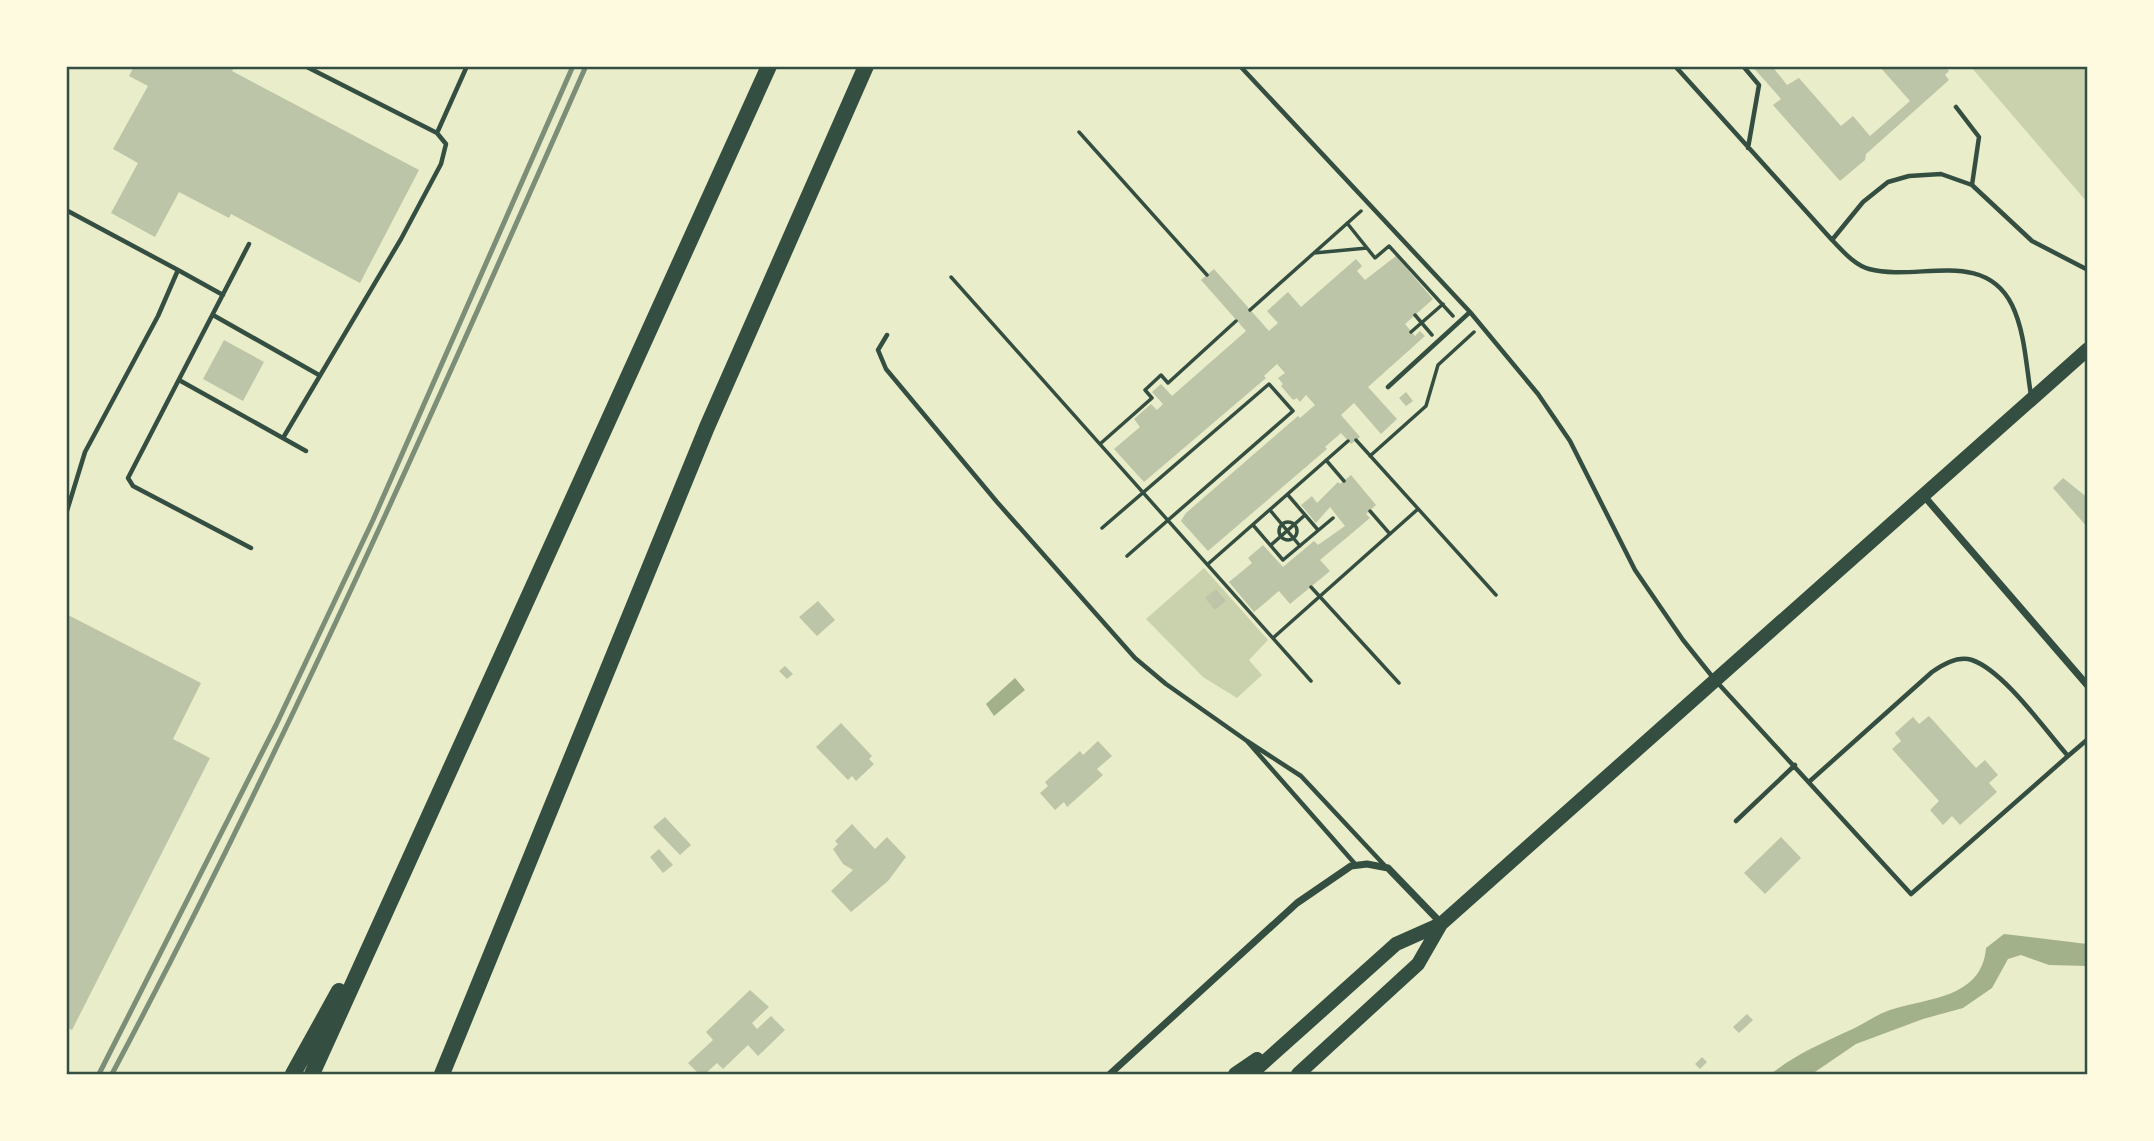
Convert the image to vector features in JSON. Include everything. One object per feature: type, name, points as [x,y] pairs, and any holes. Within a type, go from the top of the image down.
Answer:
[{"type":"highway","points":[[312,1074],[769,66]]},
{"type":"highway","points":[[442,1074],[707,427],[866,66]]},
{"type":"highway","points":[[293,1074],[395,891]]},
{"type":"main road","points":[[1251,1074],[1396,944],[1441,924],[2088,349]]},
{"type":"main road","points":[[1300,1074],[1419,964],[1441,924]]},
{"type":"main road","points":[[1234,1074],[1302,1029]]},
{"type":"street","points":[[1924,496],[2088,686]]},
{"type":"street","points":[[1110,1074],[1297,903],[1326,881],[1356,865],[1388,868],[1441,924]]},
{"type":"lane","points":[[283,438],[401,239],[441,164],[446,145],[437,133],[304,66]]},
{"type":"lane","points":[[437,133],[467,66]]},
{"type":"lane","points":[[1240,66],[1470,312],[1538,394],[1566,434],[1635,570],[1715,680],[1796,765],[1911,894],[2088,739]]},
{"type":"lane","points":[[1675,66],[1748,149],[1858,265],[1884,272],[1969,272],[1995,283],[2007,298],[2018,323],[2032,399]]},
{"type":"lane","points":[[1743,66],[1759,85],[1748,149]]},
{"type":"lane","points":[[1956,107],[1979,137],[1972,185]]},
{"type":"lane","points":[[1832,240],[1863,202],[1894,180],[1941,174],[1972,185],[2032,240],[2088,270]]},
{"type":"lane","points":[[66,210],[223,295]]},
{"type":"lane","points":[[249,244],[128,478],[133,486],[251,548]]},
{"type":"lane","points":[[66,514],[85,452],[158,316],[177,270]]},
{"type":"lane","points":[[1388,387],[1470,312]]},
{"type":"lane","points":[[213,315],[319,375]]},
{"type":"lane","points":[[887,335],[878,350],[886,369],[996,502],[1098,617],[1149,671],[1301,776],[1388,868]]},
{"type":"lane","points":[[179,380],[306,450]]},
{"type":"lane","points":[[1810,781],[1932,672],[1946,663],[1963,658],[1992,672],[2068,756]]},
{"type":"lane","points":[[1247,741],[1356,865]]},
{"type":"lane","points":[[1736,821],[1796,765]]},
{"type":"path","points":[[1079,132],[1207,275]]},
{"type":"path","points":[[1250,310],[1368,204]]},
{"type":"path","points":[[1347,223],[1375,258],[1389,246],[1471,335]]},
{"type":"path","points":[[1313,253],[1367,248]]},
{"type":"path","points":[[951,277],[1311,681]]},
{"type":"path","points":[[1411,332],[1443,304]]},
{"type":"path","points":[[1100,444],[1152,398],[1145,390],[1161,375],[1168,383],[1237,321]]},
{"type":"path","points":[[1370,456],[1426,406],[1438,365],[1482,326]]},
{"type":"path","points":[[1102,528],[1269,384],[1293,411],[1127,556]]},
{"type":"path","points":[[1356,440],[1496,595]]},
{"type":"path","points":[[1208,565],[1349,441]]},
{"type":"path","points":[[1326,460],[1344,481]]},
{"type":"path","points":[[1287,495],[1318,530]]},
{"type":"path","points":[[1273,638],[1418,509]]},
{"type":"path","points":[[1270,510],[1300,546]]},
{"type":"path","points":[[1370,511],[1390,534]]},
{"type":"path","points":[[1270,545],[1305,515]]},
{"type":"path","points":[[1253,525],[1283,560],[1333,518]]},
{"type":"path","points":[[1282,524],[1294,525]]},
{"type":"path","points":[[1282,524],[1279,530],[1281,537],[1287,540],[1293,538],[1297,531],[1294,525]]},
{"type":"path","points":[[1311,587],[1399,684]]},
{"type":"shaded area","points":[[1971,67],[2087,67],[2087,202]]},
{"type":"shaded area","points":[[1204,568],[1268,640],[1249,660],[1262,675],[1237,698],[1203,677],[1146,619]]},
{"type":"shaded area","points":[[1015,678],[1025,690],[994,716],[986,704]]},
{"type":"shaded area","points":[[2004,934],[2087,944],[2087,966],[2049,965],[2021,955],[2008,959],[1992,988],[1963,1008],[1923,1019],[1856,1044],[1812,1074],[1771,1074],[1807,1051],[1884,1012],[1935,999],[1963,987],[1974,978],[1982,965],[1986,948]]},
{"type":"building","points":[[134,66],[235,66],[232,71],[419,170],[360,283],[231,214],[229,218],[179,192],[155,237],[111,213],[138,163],[113,149],[148,86],[129,76]]},
{"type":"building","points":[[1752,66],[1772,66],[1787,85],[1799,78],[1841,126],[1853,116],[1870,136],[1910,101],[1879,66],[1945,66],[1949,71],[1945,75],[1949,80],[1866,154],[1865,160],[1840,181],[1773,105],[1781,99]]},
{"type":"building","points":[[1396,256],[1433,299],[1405,324],[1415,336],[1420,331],[1425,336],[1368,387],[1397,419],[1381,434],[1354,403],[1341,415],[1360,437],[1351,444],[1341,433],[1325,447],[1327,449],[1208,551],[1181,521],[1186,513],[1298,416],[1300,418],[1315,405],[1306,395],[1300,402],[1297,398],[1293,400],[1281,386],[1283,384],[1278,378],[1285,373],[1277,364],[1264,376],[1266,378],[1144,482],[1114,449],[1140,427],[1134,419],[1151,404],[1157,410],[1163,404],[1152,392],[1161,384],[1172,396],[1246,331],[1201,280],[1214,269],[1269,331],[1278,323],[1267,311],[1288,292],[1301,307],[1356,259],[1362,266],[1357,271],[1365,280]]},
{"type":"building","points":[[224,340],[264,362],[243,401],[203,379]]},
{"type":"building","points":[[1406,392],[1413,401],[1406,406],[1399,398]]},
{"type":"building","points":[[1351,475],[1376,505],[1366,514],[1370,518],[1320,560],[1330,571],[1290,604],[1279,591],[1254,612],[1229,582],[1252,563],[1248,558],[1263,545],[1283,567],[1314,541],[1318,545],[1345,526],[1330,507],[1316,523],[1301,505],[1312,496],[1317,503],[1338,482],[1340,484]]},
{"type":"building","points":[[2063,478],[2088,498],[2088,528],[2053,488]]},
{"type":"building","points":[[1216,589],[1226,601],[1215,610],[1205,598]]},
{"type":"building","points":[[818,601],[835,620],[817,636],[799,617]]},
{"type":"building","points":[[66,614],[201,683],[173,739],[210,758],[72,1030],[66,1027]]},
{"type":"building","points":[[785,666],[793,674],[787,679],[779,671]]},
{"type":"building","points":[[1929,716],[1976,768],[1985,760],[1998,775],[1989,783],[1997,792],[1960,825],[1952,816],[1943,825],[1930,810],[1939,801],[1892,749],[1901,741],[1895,733],[1913,717],[1919,724]]},
{"type":"building","points":[[841,723],[872,756],[869,759],[874,764],[856,781],[852,776],[848,780],[816,747]]},
{"type":"building","points":[[1098,741],[1112,756],[1097,769],[1103,775],[1067,807],[1064,802],[1055,810],[1040,793],[1048,786],[1045,782],[1080,751],[1083,755]]},
{"type":"building","points":[[665,817],[691,845],[680,855],[653,827]]},
{"type":"building","points":[[852,824],[875,849],[887,837],[906,857],[888,881],[851,912],[831,891],[853,870],[843,864],[833,849],[838,844],[835,841]]},
{"type":"building","points":[[1781,837],[1801,858],[1765,894],[1744,873]]},
{"type":"building","points":[[659,849],[673,865],[663,873],[650,857]]},
{"type":"building","points":[[750,990],[769,1007],[752,1023],[757,1029],[771,1016],[785,1030],[758,1056],[748,1045],[723,1069],[717,1063],[705,1074],[699,1074],[688,1063],[713,1040],[706,1032]]},
{"type":"building","points":[[1747,1014],[1753,1020],[1739,1033],[1733,1027]]},
{"type":"building","points":[[1702,1057],[1707,1062],[1700,1069],[1695,1064]]},
{"type":"railway","points":[[99,1074],[276,725],[373,520],[573,66]]},
{"type":"railway","points":[[112,1074],[299,701],[416,448],[586,66]]}]
